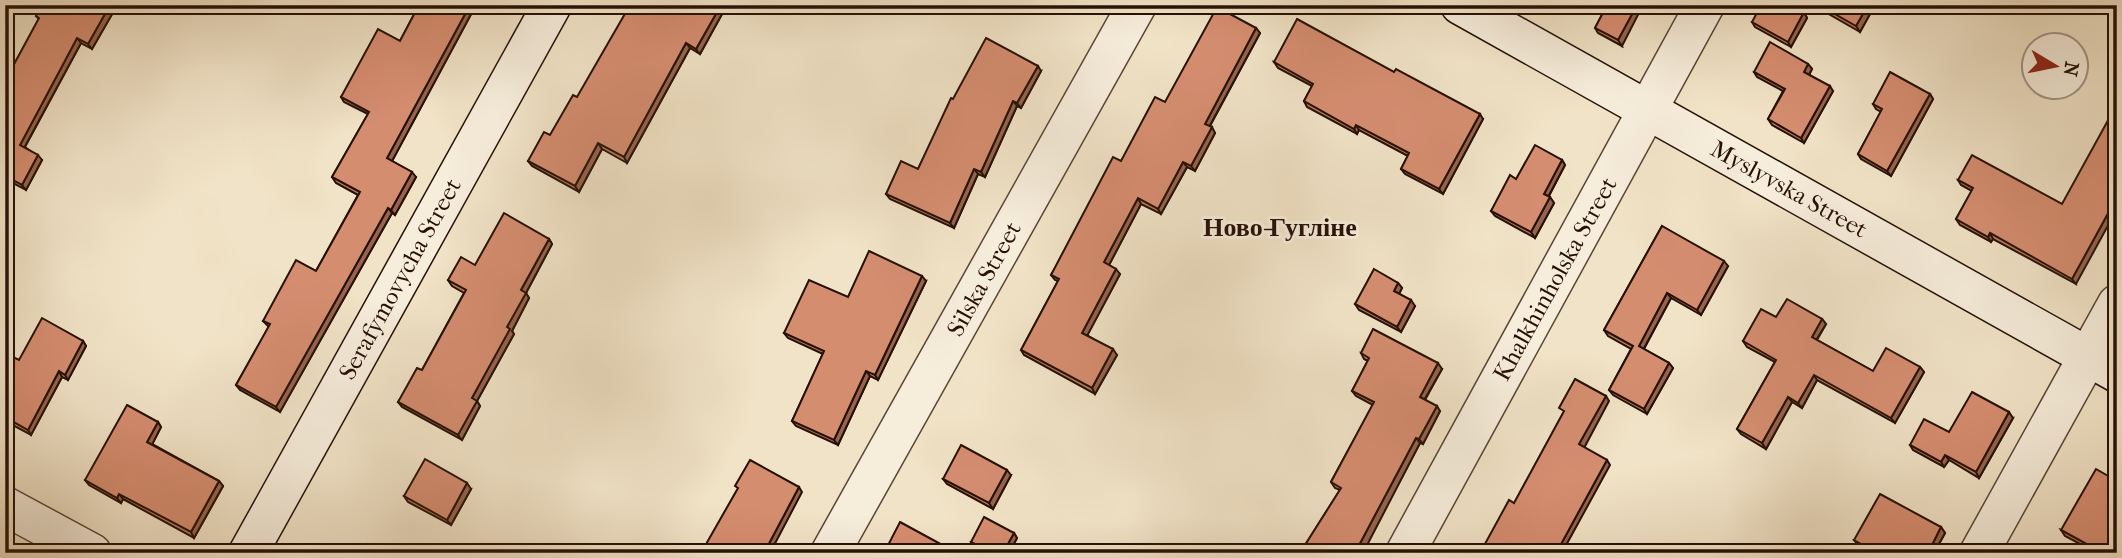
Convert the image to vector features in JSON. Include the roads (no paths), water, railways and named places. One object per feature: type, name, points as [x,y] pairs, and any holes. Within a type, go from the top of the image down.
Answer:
[{"type":"street","name":"Serafymovycha Street","points":[[248,553],[552,5]]},
{"type":"street","name":"Silska Street","points":[[830,553],[1137,5]]},
{"type":"street","name":"Myslyvska Street","points":[[1461,5],[2102,365]]},
{"type":"street","name":"Khalkhinholska Street","points":[[1405,553],[1705,5]]},
{"type":"street","points":[[1979,553],[2102,365],[2117,304]]},
{"type":"street","points":[[5,506],[92,553]]},
{"type":"district","name":"Ново-Гугліне","points":[[1280,227]]}]
